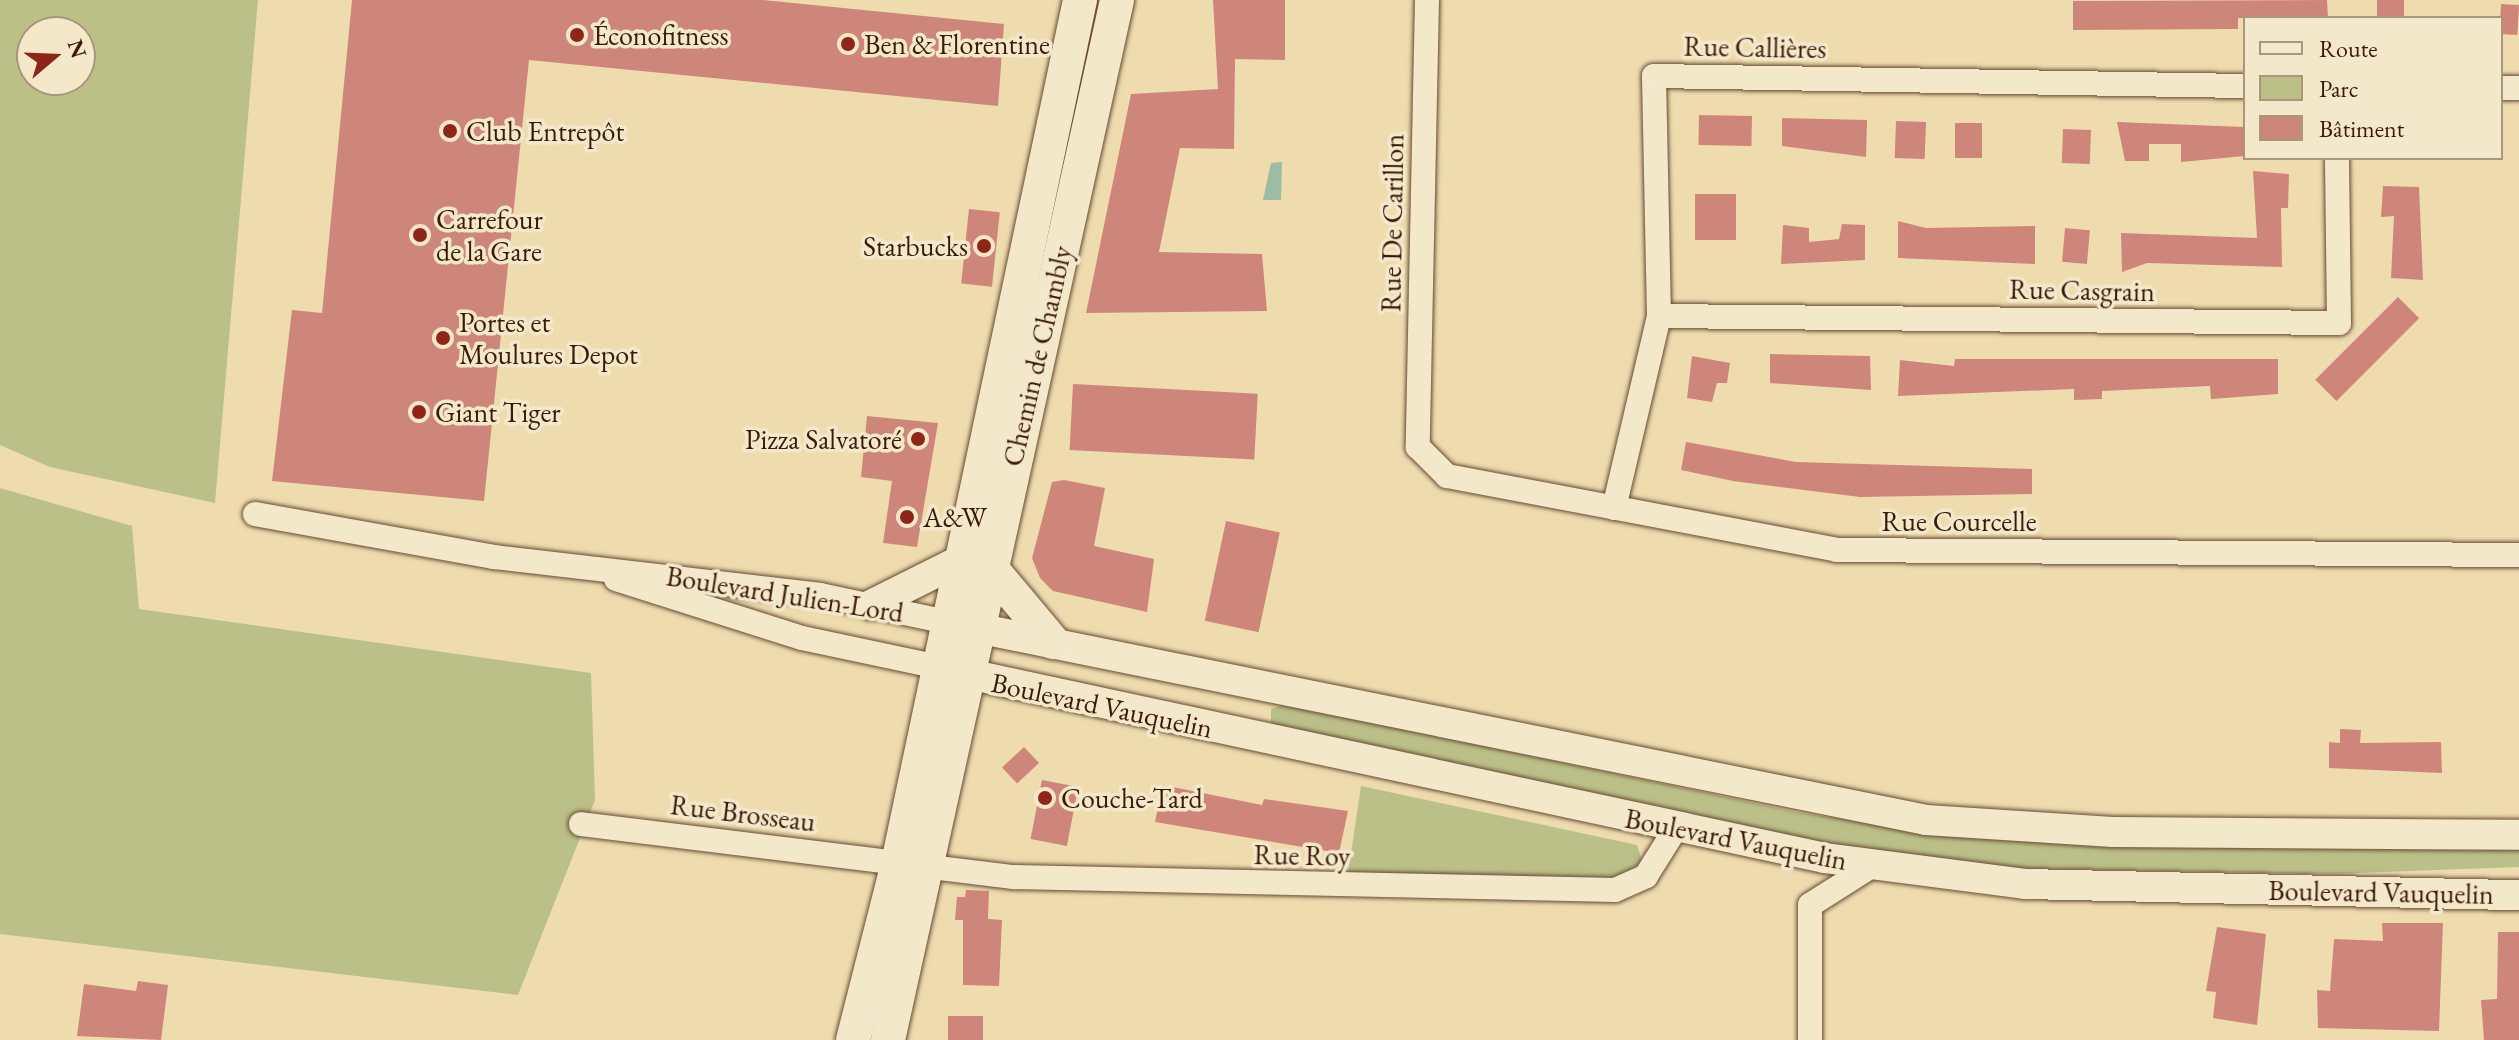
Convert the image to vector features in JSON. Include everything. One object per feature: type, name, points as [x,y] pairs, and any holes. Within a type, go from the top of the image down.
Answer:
[{"type":"main road","name":"Chemin de Chambly","points":[[888,1040],[913,865],[974,564],[1080,0]]},
{"type":"main road","name":"Chemin de Chambly","points":[[974,564],[1117,0]]},
{"type":"main road","points":[[974,564],[1053,642]]},
{"type":"main road","name":"Chemin de Chambly","points":[[853,1040],[913,865]]},
{"type":"street","name":"Rue De Carillon","points":[[1418,447],[1427,0]]},
{"type":"street","name":"Rue Callières","points":[[1614,508],[1659,316],[1654,76],[2243,86]]},
{"type":"street","name":"Rue Casgrain","points":[[1659,316],[2339,323],[2337,160]]},
{"type":"street","name":"Rue Courcelle","points":[[1418,447],[1447,476],[1837,550],[2519,555]]},
{"type":"street","name":"Boulevard Julien-Lord","points":[[255,514],[591,570],[871,605],[962,625]]},
{"type":"street","points":[[871,605],[974,564]]},
{"type":"street","name":"Boulevard Julien-Lord","points":[[591,570],[802,638],[953,671]]},
{"type":"street","name":"Boulevard Vauquelin","points":[[962,625],[1915,818],[2142,833],[2519,835]]},
{"type":"street","name":"Boulevard Vauquelin","points":[[953,671],[1676,828],[1873,865],[2025,884],[2519,895]]},
{"type":"street","name":"Rue Brosseau","points":[[581,824],[913,865]]},
{"type":"street","name":"Rue Roy","points":[[913,865],[1143,882],[1615,890],[1646,876],[1676,828]]},
{"type":"street","points":[[1810,1040],[1810,905],[1873,865]]},
{"type":"green space","points":[[0,0],[258,0],[215,503],[50,467],[0,445]]},
{"type":"green space","points":[[0,488],[132,526],[139,609],[591,673],[595,800],[518,995],[0,934]]},
{"type":"green space","points":[[1285,704],[1801,813],[1948,834],[2519,848],[2519,867],[2329,874],[1998,868],[1794,841],[1271,725],[1271,709]]},
{"type":"green space","points":[[1361,786],[1637,845],[1642,861],[1621,878],[1348,873]]},
{"type":"shaded area","points":[[1282,162],[1281,200],[1263,200],[1271,163]]},
{"type":"building","name":"Carrefour de la Gare","points":[[352,0],[763,0],[1004,24],[998,106],[529,60],[484,501],[272,481],[292,310],[322,313]]},
{"type":"building","points":[[1213,0],[1285,0],[1285,60],[1235,59],[1234,149],[1180,148],[1159,252],[1262,254],[1267,311],[1086,313],[1131,94],[1218,89]]},
{"type":"building","points":[[2327,0],[2328,16],[2243,16],[2238,18],[2238,29],[2073,30],[2073,1]]},
{"type":"building","points":[[2377,0],[2404,0],[2404,16],[2377,16]]},
{"type":"building","points":[[2501,4],[2519,5],[2517,35],[2503,34]]},
{"type":"building","points":[[1699,115],[1752,116],[1751,146],[1698,145]]},
{"type":"building","points":[[1782,118],[1867,120],[1866,157],[1782,146]]},
{"type":"building","points":[[1896,121],[1926,122],[1925,159],[1895,158]]},
{"type":"building","points":[[2117,122],[2243,127],[2243,156],[2181,162],[2181,144],[2149,144],[2149,161],[2125,161]]},
{"type":"building","points":[[1955,123],[1982,123],[1982,158],[1955,158]]},
{"type":"building","points":[[2063,129],[2091,130],[2090,164],[2062,163]]},
{"type":"building","points":[[2253,171],[2289,174],[2288,208],[2281,208],[2282,267],[2147,263],[2122,272],[2121,233],[2257,238]]},
{"type":"building","points":[[2383,186],[2419,187],[2423,280],[2391,278],[2394,216],[2381,217]]},
{"type":"building","points":[[1695,194],[1736,194],[1736,240],[1695,240]]},
{"type":"building","points":[[969,209],[1000,212],[992,287],[961,284]]},
{"type":"building","points":[[1898,221],[1926,228],[2035,226],[2035,264],[1898,258]]},
{"type":"building","points":[[1842,224],[1865,225],[1865,260],[1781,264],[1783,225],[1809,228],[1809,242],[1839,239]]},
{"type":"building","points":[[2065,228],[2090,230],[2087,264],[2062,262]]},
{"type":"building","points":[[2398,297],[2419,318],[2336,401],[2315,380]]},
{"type":"building","points":[[1770,354],[1870,356],[1871,390],[1770,383]]},
{"type":"building","points":[[1692,356],[1730,363],[1727,383],[1717,383],[1712,402],[1687,398]]},
{"type":"building","points":[[1955,359],[2278,359],[2278,394],[2211,399],[2210,386],[2102,391],[2102,399],[2074,400],[2074,389],[1898,396],[1900,360],[1954,366]]},
{"type":"building","points":[[1073,384],[1258,394],[1254,460],[1070,450]]},
{"type":"building","points":[[867,416],[938,423],[917,547],[883,543],[892,481],[861,477]]},
{"type":"building","points":[[1686,442],[1796,462],[2032,469],[2032,494],[1860,497],[1733,481],[1681,470]]},
{"type":"building","points":[[1064,480],[1105,488],[1094,546],[1154,559],[1147,612],[1053,591],[1040,578],[1032,558],[1052,482]]},
{"type":"building","points":[[1226,521],[1280,532],[1259,632],[1205,621]]},
{"type":"building","points":[[2340,729],[2361,730],[2360,743],[2441,742],[2442,773],[2329,768],[2329,742],[2340,743]]},
{"type":"building","points":[[1024,747],[1039,763],[1017,784],[1002,767]]},
{"type":"building","points":[[1042,780],[1078,787],[1067,846],[1031,839]]},
{"type":"building","points":[[1163,785],[1262,805],[1264,799],[1348,811],[1339,853],[1155,822]]},
{"type":"building","points":[[966,890],[989,891],[988,919],[1002,920],[999,986],[963,985],[963,920],[955,920],[957,897],[965,897]]},
{"type":"building","points":[[2382,923],[2443,923],[2439,1031],[2318,1028],[2317,990],[2330,991],[2334,939],[2383,941]]},
{"type":"building","points":[[2217,927],[2266,934],[2257,1025],[2213,1018],[2216,992],[2206,991]]},
{"type":"building","points":[[2498,932],[2519,932],[2519,1040],[2484,1040],[2481,1000],[2497,999]]},
{"type":"building","points":[[138,981],[168,985],[161,1040],[77,1036],[84,984],[136,991]]},
{"type":"building","points":[[948,1016],[983,1016],[983,1040],[948,1040]]},
{"type":"place","name":"Éconofitness","points":[[577,35]]},
{"type":"place","name":"Ben & Florentine","points":[[848,44]]},
{"type":"place","name":"Club Entrepôt","points":[[450,131]]},
{"type":"place","name":"Carrefour de la Gare","points":[[420,235]]},
{"type":"place","name":"Starbucks","points":[[984,246]]},
{"type":"place","name":"Portes et Moulures Depot","points":[[443,338]]},
{"type":"place","name":"Giant Tiger","points":[[419,412]]},
{"type":"place","name":"Pizza Salvatoré","points":[[918,439]]},
{"type":"place","name":"A&W","points":[[907,517]]},
{"type":"place","name":"Couche-Tard","points":[[1045,798]]}]
